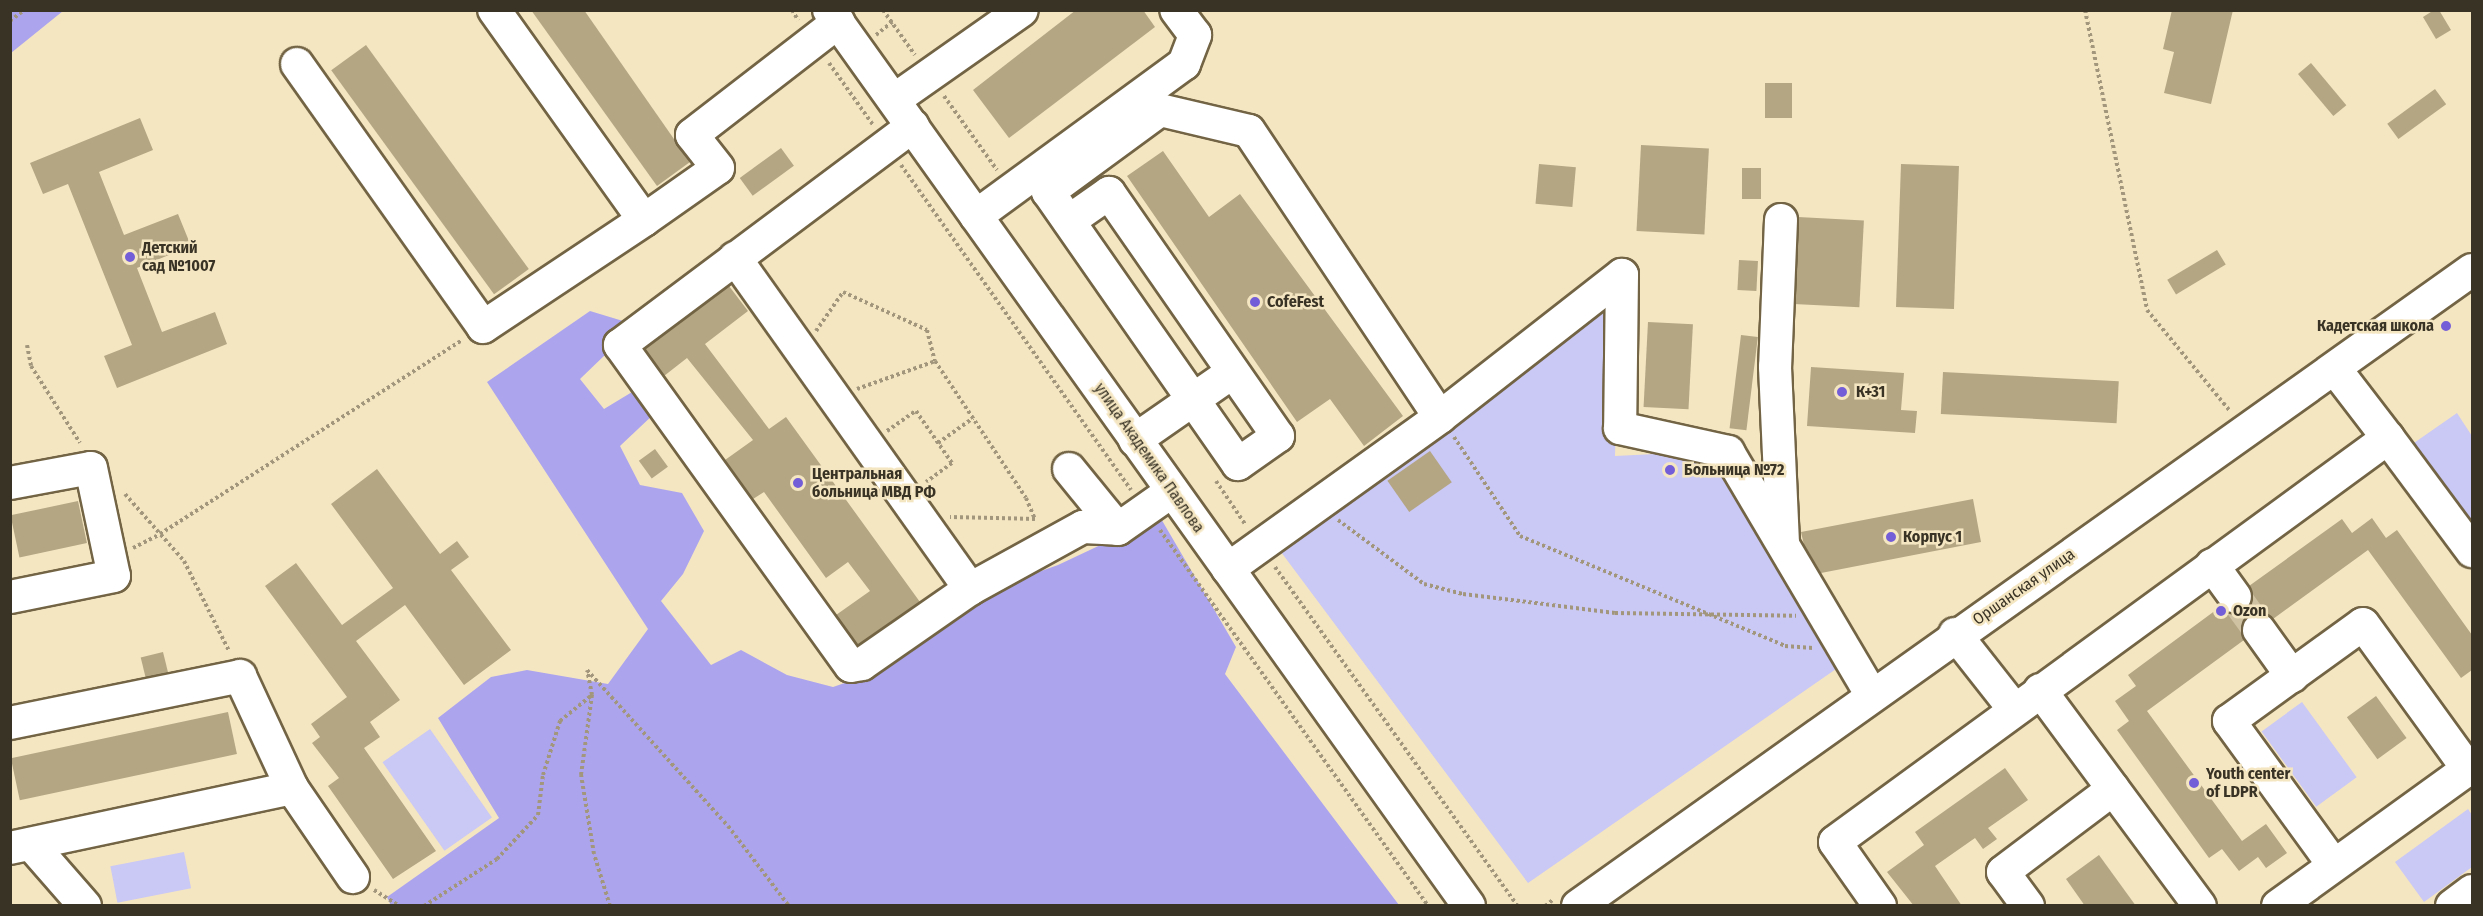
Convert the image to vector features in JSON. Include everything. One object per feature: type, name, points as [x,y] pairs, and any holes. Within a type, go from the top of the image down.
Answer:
[{"type":"street","points":[[494,10],[644,220]]},
{"type":"street","points":[[894,100],[1022,10]]},
{"type":"street","points":[[976,216],[1184,64],[1195,35],[1176,10]]},
{"type":"street","points":[[297,64],[483,327],[718,168],[692,135],[812,40],[834,16]]},
{"type":"street","name":"улица Академика Павлова","points":[[834,16],[1469,906]]},
{"type":"street","points":[[1069,221],[1108,193],[1278,436],[1238,464],[1048,192],[1160,110],[1249,131],[1440,417]]},
{"type":"street","points":[[914,126],[620,345],[851,666],[862,664],[970,589],[1083,527],[1118,529],[1172,491]]},
{"type":"street","points":[[1781,220],[1775,367],[1783,546]]},
{"type":"street","points":[[735,258],[837,400],[919,502],[970,589]]},
{"type":"street","name":"Оршанская улица","points":[[1578,906],[1955,634],[2335,369],[2472,270]]},
{"type":"street","points":[[1227,569],[1440,417],[1622,275],[1620,428],[1728,452],[1871,694]]},
{"type":"street","points":[[2335,369],[2472,551]]},
{"type":"street","points":[[1135,440],[1233,372]]},
{"type":"street","points":[[1880,906],[1835,842],[2040,690],[2388,438]]},
{"type":"street","points":[[10,483],[91,468],[114,576],[10,597]]},
{"type":"street","points":[[1069,469],[1118,529]]},
{"type":"street","points":[[2212,565],[2235,597]]},
{"type":"street","points":[[2278,906],[2333,864],[2470,768],[2363,624],[2229,721],[2333,864]]},
{"type":"street","points":[[2259,630],[2292,676]]},
{"type":"street","points":[[1955,634],[2014,709]]},
{"type":"street","points":[[10,723],[240,676],[292,788],[353,877]]},
{"type":"street","points":[[2040,690],[2200,906]]},
{"type":"street","points":[[21,846],[292,788]]},
{"type":"street","points":[[2028,906],[2003,872],[2113,789]]},
{"type":"street","points":[[21,846],[85,906]]},
{"type":"street","points":[[2452,906],[2472,891]]},
{"type":"path","points":[[10,21],[24,10]]},
{"type":"path","points":[[792,10],[1428,906]]},
{"type":"path","points":[[1830,10],[1845,10]]},
{"type":"path","points":[[2085,10],[2146,310],[2231,412]]},
{"type":"path","points":[[802,351],[843,292],[927,330],[935,361],[1035,519],[919,502]]},
{"type":"path","points":[[111,559],[160,534],[483,327]]},
{"type":"path","points":[[27,345],[31,366],[84,449]]},
{"type":"path","points":[[837,400],[872,380],[935,361]]},
{"type":"path","points":[[883,434],[916,411],[952,464],[919,502]]},
{"type":"path","points":[[1440,417],[1520,536],[1708,612],[1785,646],[1843,650]]},
{"type":"path","points":[[938,443],[973,418]]},
{"type":"path","points":[[122,491],[160,534],[196,581],[240,676]]},
{"type":"path","points":[[1316,504],[1424,584],[1463,594],[1615,613],[1708,612],[1825,618]]},
{"type":"path","points":[[610,906],[594,854],[581,775],[592,694],[587,670],[728,826],[789,906]]},
{"type":"path","points":[[424,906],[497,859],[537,815],[543,775],[560,721],[592,694]]},
{"type":"shaded area","points":[[11,10],[63,10],[63,11],[11,53]]},
{"type":"shaded area","points":[[1620,279],[1615,456],[1715,451],[1849,660],[1528,883],[1269,536]]},
{"type":"shaded area","points":[[590,311],[623,321],[606,354],[580,379],[604,409],[637,389],[655,413],[620,446],[640,485],[682,493],[704,531],[683,574],[661,601],[711,665],[741,650],[787,675],[833,687],[868,675],[943,606],[1058,565],[1160,517],[1236,647],[1225,674],[1399,905],[391,906],[387,897],[499,818],[438,718],[491,677],[527,670],[608,684],[648,629],[487,382]]},
{"type":"shaded area","points":[[2457,413],[2472,436],[2472,534],[2411,445]]},
{"type":"shaded area","points":[[2302,702],[2357,777],[2316,807],[2262,731]]},
{"type":"shaded area","points":[[430,729],[492,817],[444,851],[382,762]]},
{"type":"shaded area","points":[[2468,809],[2472,815],[2472,867],[2424,902],[2395,862]]},
{"type":"shaded area","points":[[184,852],[191,888],[117,903],[110,866]]},
{"type":"building","points":[[531,10],[584,10],[690,162],[657,186]]},
{"type":"building","points":[[1076,10],[1143,10],[1155,27],[1009,138],[973,90]]},
{"type":"building","points":[[2172,10],[2233,10],[2211,104],[2164,93],[2174,52],[2163,49]]},
{"type":"building","points":[[2434,10],[2439,10],[2451,30],[2436,39],[2423,17]]},
{"type":"building","points":[[366,45],[529,269],[494,294],[331,70]]},
{"type":"building","points":[[2311,63],[2346,105],[2333,116],[2298,74]]},
{"type":"building","points":[[1765,83],[1792,83],[1792,118],[1765,118]]},
{"type":"building","points":[[2435,89],[2446,104],[2398,139],[2387,124]]},
{"type":"building","name":"Детский сад №1007","points":[[140,118],[153,150],[99,172],[124,235],[178,214],[191,246],[137,268],[162,332],[215,312],[227,344],[117,388],[104,356],[132,345],[68,184],[43,194],[30,163]]},
{"type":"building","points":[[1641,145],[1709,149],[1704,234],[1636,231]]},
{"type":"building","points":[[781,148],[794,166],[753,196],[740,178]]},
{"type":"building","points":[[1163,151],[1209,217],[1240,194],[1403,416],[1364,446],[1330,399],[1297,422],[1127,176]]},
{"type":"building","points":[[1539,164],[1576,167],[1572,207],[1536,204]]},
{"type":"building","points":[[1901,164],[1959,166],[1954,309],[1896,307]]},
{"type":"building","points":[[1742,168],[1761,168],[1761,199],[1742,199]]},
{"type":"building","points":[[1798,217],[1864,220],[1859,307],[1793,304]]},
{"type":"building","points":[[2217,250],[2226,265],[2176,294],[2167,280]]},
{"type":"building","points":[[1739,260],[1758,261],[1756,291],[1737,290]]},
{"type":"building","points":[[729,286],[748,311],[705,344],[769,429],[786,417],[920,602],[858,645],[836,615],[870,591],[848,562],[826,578],[764,492],[753,499],[725,460],[753,440],[687,358],[664,376],[645,349]]},
{"type":"building","points":[[1648,322],[1693,324],[1688,409],[1644,407]]},
{"type":"building","points":[[1741,335],[1758,337],[1746,430],[1730,428]]},
{"type":"building","points":[[1811,367],[1904,373],[1901,410],[1917,411],[1915,433],[1807,426]]},
{"type":"building","points":[[1943,372],[2119,381],[2117,423],[1941,414]]},
{"type":"building","points":[[655,449],[668,467],[652,479],[639,461]]},
{"type":"building","points":[[1430,451],[1452,482],[1409,512],[1387,481]]},
{"type":"building","points":[[377,469],[440,554],[457,541],[469,557],[451,570],[511,650],[464,685],[405,605],[356,641],[400,700],[370,722],[380,737],[364,748],[436,851],[393,879],[328,786],[339,778],[312,743],[320,737],[311,724],[347,697],[265,586],[296,563],[342,625],[393,588],[331,504]]},
{"type":"building","name":"Корпус 1","points":[[1973,499],[1981,542],[1821,573],[1804,545],[1801,532]]},
{"type":"building","points":[[78,501],[87,543],[19,557],[11,515]]},
{"type":"building","points":[[2372,518],[2386,538],[2397,530],[2472,635],[2472,670],[2461,678],[2368,550],[2273,619],[2258,612],[2248,616],[2241,631],[2244,640],[2147,711],[2242,841],[2266,824],[2287,853],[2266,868],[2258,857],[2239,871],[2222,849],[2209,858],[2117,730],[2129,721],[2115,701],[2136,686],[2128,675],[2220,607],[2236,615],[2246,611],[2253,596],[2249,586],[2342,519],[2352,533]]},
{"type":"building","points":[[163,652],[168,672],[146,678],[141,658]]},
{"type":"building","points":[[2376,696],[2407,738],[2377,759],[2347,717]]},
{"type":"building","points":[[228,712],[237,754],[20,800],[11,758]]},
{"type":"building","points":[[2005,768],[2028,800],[1988,828],[1997,839],[1983,849],[1975,838],[1935,866],[1962,906],[1914,906],[1887,872],[1924,845],[1915,832]]},
{"type":"building","points":[[2099,855],[2136,906],[2085,906],[2066,879]]},
{"type":"tunnel","points":[[2235,597],[2259,630]]},
{"type":"place","name":"Детский сад №1007","points":[[130,257]]},
{"type":"place","name":"CofeFest","points":[[1255,302]]},
{"type":"place","name":"Кадетская школа","points":[[2446,326]]},
{"type":"place","name":"К+31","points":[[1842,392]]},
{"type":"place","name":"Больница №72","points":[[1670,470]]},
{"type":"place","name":"Центральная больница МВД РФ","points":[[798,483]]},
{"type":"place","name":"Корпус 1","points":[[1891,537]]},
{"type":"place","name":"Ozon","points":[[2221,611]]},
{"type":"place","name":"Youth center of LDPR","points":[[2194,783]]}]
